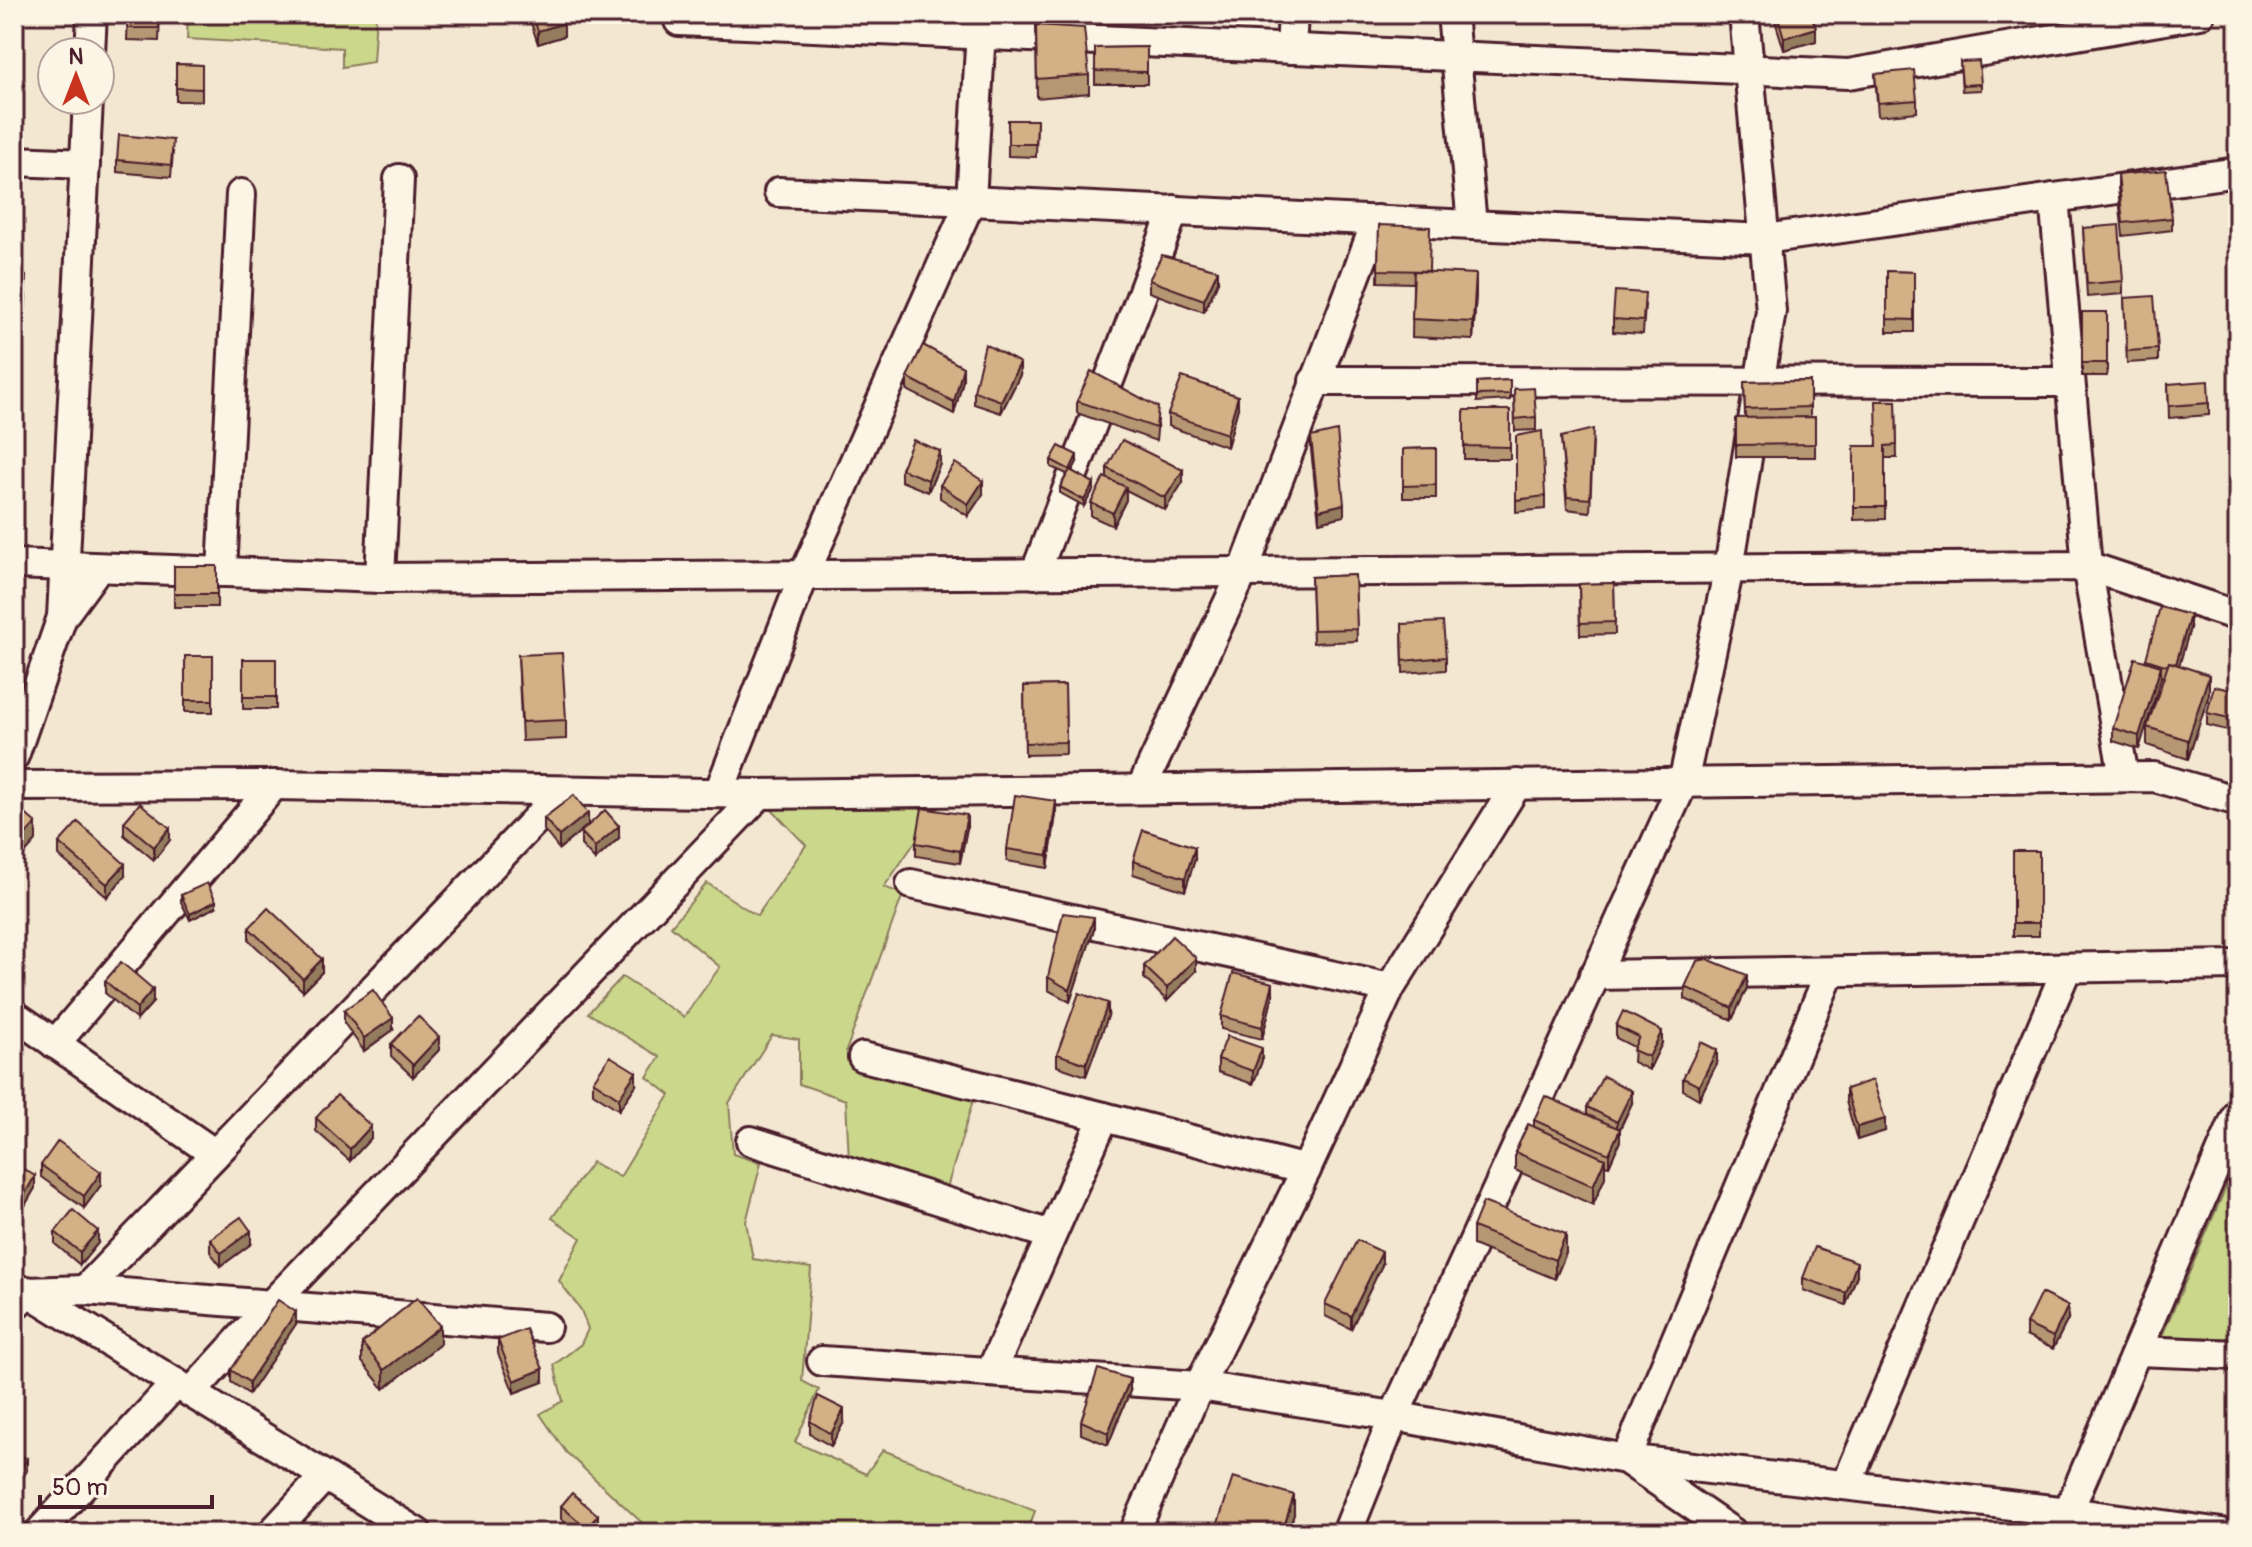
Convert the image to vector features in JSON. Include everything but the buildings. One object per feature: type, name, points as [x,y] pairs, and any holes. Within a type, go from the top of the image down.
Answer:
[{"type":"street","points":[[91,36],[92,14]]},
{"type":"street","points":[[679,14],[679,21],[981,24],[1291,49],[1848,74],[2200,14]]},
{"type":"street","points":[[1291,49],[1293,14]]},
{"type":"street","points":[[1452,14],[1472,224]]},
{"type":"street","points":[[1347,1533],[1394,1416],[1683,783],[1729,568],[1771,311],[1744,14]]},
{"type":"street","points":[[719,792],[804,575],[971,200],[981,24]]},
{"type":"street","points":[[14,756],[62,617],[87,116]]},
{"type":"street","points":[[14,161],[85,164]]},
{"type":"street","points":[[779,192],[1765,239],[2238,172]]},
{"type":"street","points":[[380,578],[399,179]]},
{"type":"street","points":[[222,572],[241,194]]},
{"type":"street","points":[[2054,198],[2087,566],[2124,777]]},
{"type":"street","points":[[1035,574],[1174,210]]},
{"type":"street","points":[[1141,789],[1243,572],[1377,220]]},
{"type":"street","points":[[1314,381],[2069,382]]},
{"type":"street","points":[[14,564],[380,578],[2087,566],[2238,616],[2238,603]]},
{"type":"street","points":[[62,617],[98,568]]},
{"type":"street","points":[[14,786],[274,785],[760,794],[2154,777],[2238,801]]},
{"type":"street","points":[[1134,1533],[1199,1386],[1306,1170],[1390,988],[1517,784]]},
{"type":"street","points":[[55,1044],[274,785]]},
{"type":"street","points":[[85,1290],[563,791]]},
{"type":"street","points":[[39,1533],[183,1388],[271,1305],[760,794]]},
{"type":"street","points":[[911,884],[1390,988]]},
{"type":"street","points":[[1594,975],[2238,965]]},
{"type":"street","points":[[1846,1485],[2067,968]]},
{"type":"street","points":[[1626,1459],[1830,972]]},
{"type":"street","points":[[14,1015],[215,1154]]},
{"type":"street","points":[[863,1057],[1306,1170]]},
{"type":"street","points":[[2068,1512],[2238,1113]]},
{"type":"street","points":[[991,1372],[1104,1117]]},
{"type":"street","points":[[751,1141],[1051,1235]]},
{"type":"street","points":[[18,1294],[85,1290],[546,1327]]},
{"type":"street","points":[[18,1294],[183,1388],[417,1533]]},
{"type":"street","points":[[2137,1351],[2238,1355]]},
{"type":"street","points":[[822,1361],[1199,1386],[1394,1416],[1626,1459],[2222,1533]]},
{"type":"street","points":[[1626,1459],[1733,1533]]},
{"type":"street","points":[[272,1533],[325,1476]]},
{"type":"green space","points":[[188,14],[376,14],[373,62],[342,67],[342,48],[187,39]]},
{"type":"green space","points":[[770,808],[938,809],[884,887],[903,894],[846,1051],[975,1094],[946,1191],[849,1161],[846,1100],[799,1084],[799,1039],[772,1035],[729,1103],[733,1154],[761,1163],[746,1222],[753,1259],[811,1268],[802,1381],[819,1390],[795,1442],[866,1474],[883,1450],[1035,1511],[1027,1533],[653,1533],[566,1452],[540,1414],[563,1401],[554,1365],[581,1344],[588,1329],[581,1310],[559,1281],[581,1238],[552,1218],[592,1162],[620,1177],[670,1095],[647,1077],[660,1057],[588,1013],[622,977],[684,1017],[720,967],[671,926],[707,883],[757,916],[806,845]]},
{"type":"green space","points":[[2238,1159],[2238,1339],[2162,1336]]}]
